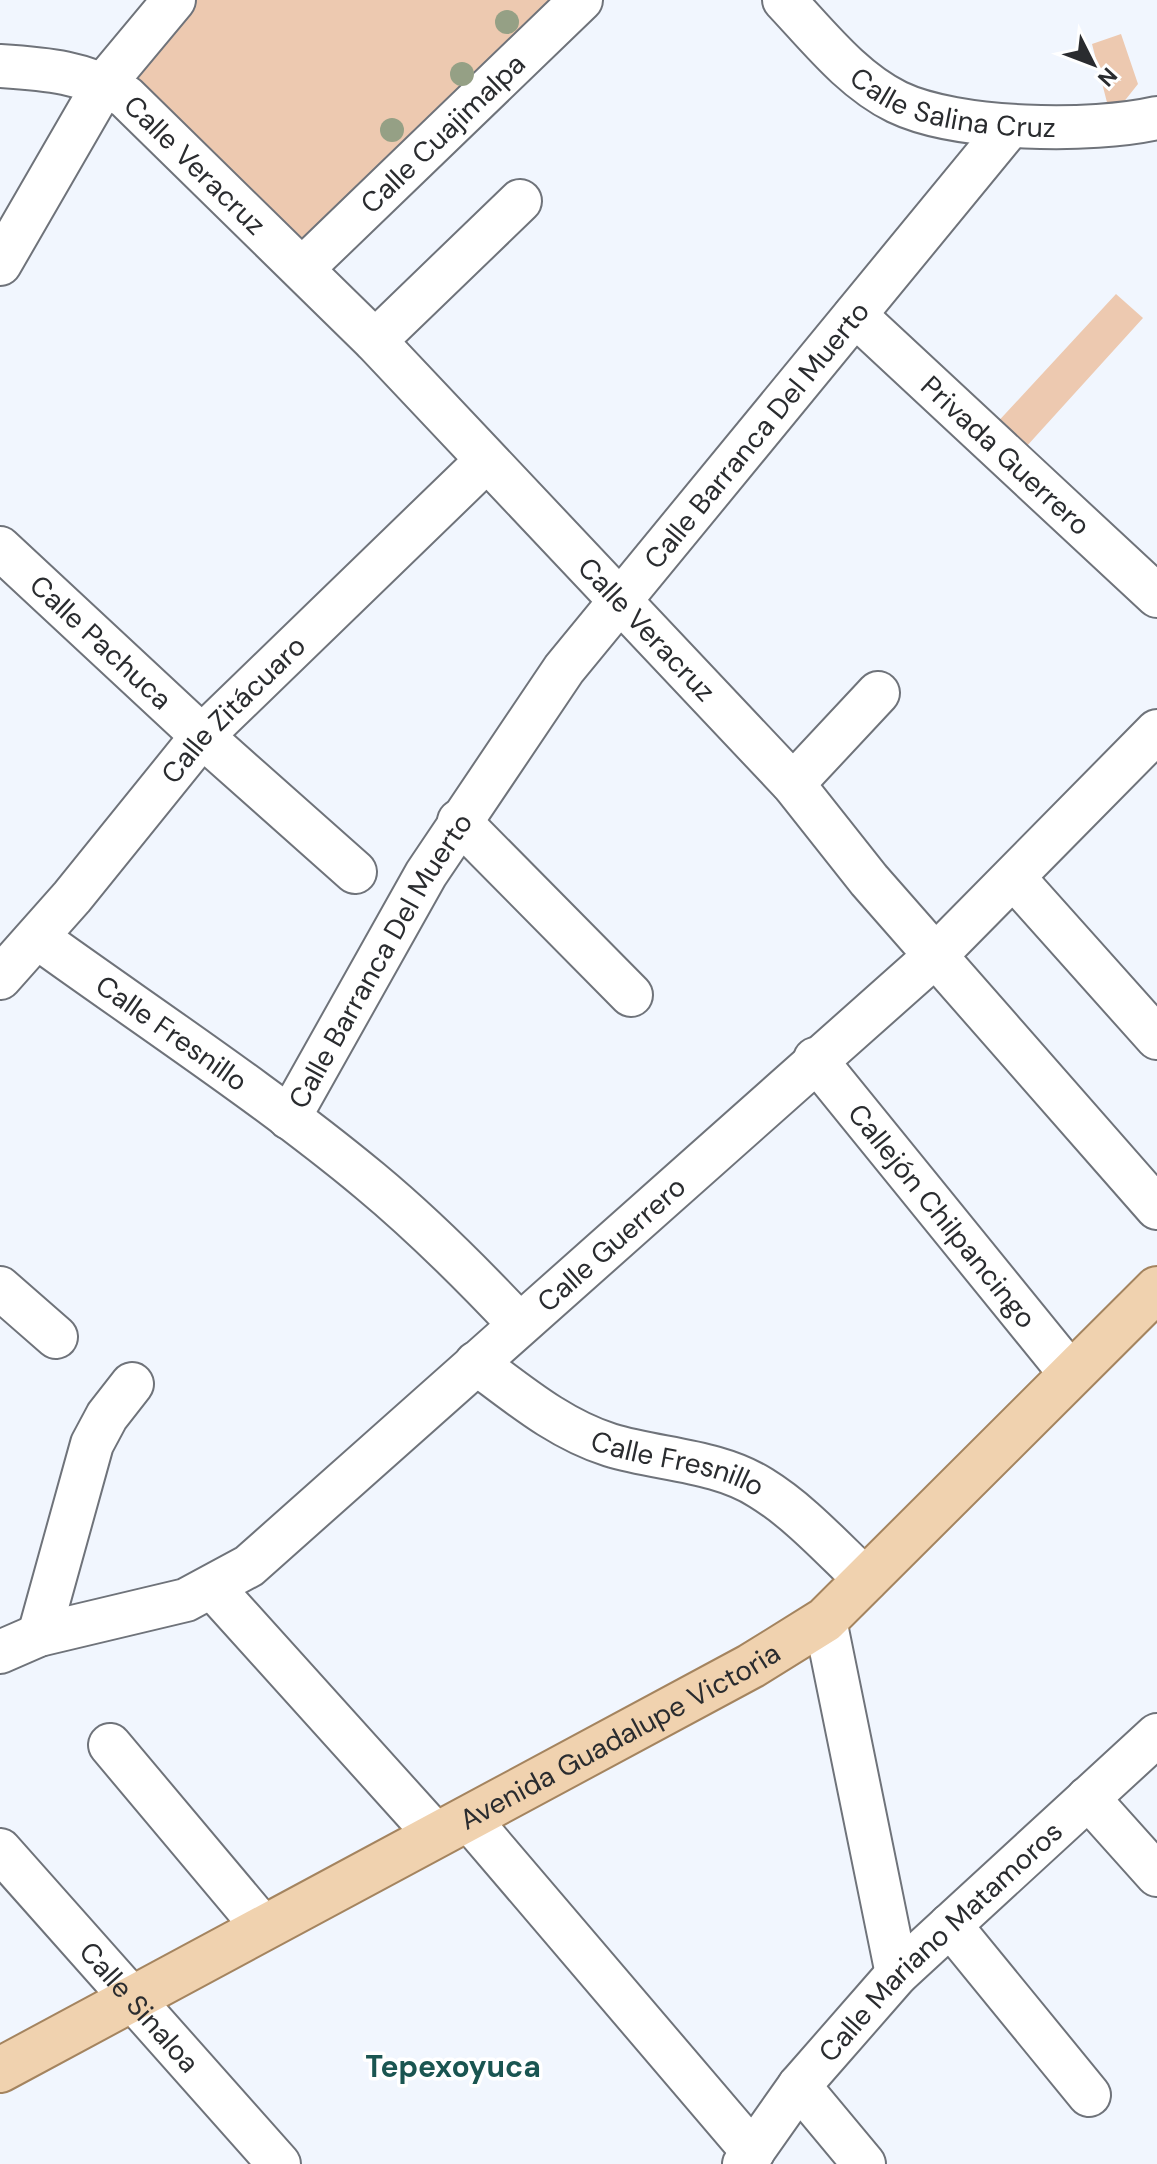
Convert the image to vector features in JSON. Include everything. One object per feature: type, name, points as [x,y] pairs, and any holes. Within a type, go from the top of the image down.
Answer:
[{"type":"main road","name":"Avenida Guadalupe Victoria","points":[[0,2070],[262,1926],[751,1666],[825,1620],[1157,1289]]},
{"type":"street","points":[[0,264],[104,84],[174,0]]},
{"type":"street","name":"Calle Cuajimalpa","points":[[303,268],[581,0]]},
{"type":"street","name":"Calle Salina Cruz","points":[[784,0],[845,63],[896,101],[931,115],[1010,126],[1120,124],[1157,118]]},
{"type":"street","points":[[0,66],[78,75],[104,84]]},
{"type":"street","name":"Calle Veracruz","points":[[104,84],[126,97],[375,341],[793,784],[935,956],[1157,1208]]},
{"type":"street","name":"Calle Barranca Del Muerto","points":[[289,1118],[459,821],[564,669],[1010,126]]},
{"type":"street","points":[[375,341],[520,201]]},
{"type":"street","name":"Privada Guerrero","points":[[855,315],[1157,596]]},
{"type":"street","name":"Calle Zitácuaro","points":[[0,978],[38,938],[202,736],[486,461]]},
{"type":"street","name":"Calle Pachuca","points":[[0,548],[202,736],[355,872]]},
{"type":"street","points":[[793,784],[878,693]]},
{"type":"street","name":"Calle Guerrero","points":[[0,1652],[39,1635],[155,1608],[213,1588],[249,1566],[815,1059],[935,956],[1157,731]]},
{"type":"street","points":[[459,821],[631,995]]},
{"type":"street","points":[[1014,878],[1157,1038]]},
{"type":"street","name":"Calle Fresnillo","points":[[38,938],[289,1118],[426,1230],[519,1324]]},
{"type":"street","name":"Callejón Chilpancingo","points":[[815,1059],[1070,1373]]},
{"type":"street","points":[[0,1288],[56,1337]]},
{"type":"street","name":"Calle Fresnillo","points":[[476,1363],[547,1415],[576,1432],[646,1455],[724,1470],[760,1487],[793,1512],[866,1580]]},
{"type":"street","points":[[39,1635],[92,1444],[107,1416],[132,1384]]},
{"type":"street","points":[[213,1588],[451,1826],[748,2158]]},
{"type":"street","points":[[825,1620],[897,1974]]},
{"type":"street","name":"Calle Mariano Matamoros","points":[[748,2158],[799,2086],[897,1974],[1157,1735]]},
{"type":"street","points":[[110,1745],[262,1926]]},
{"type":"street","points":[[1088,1798],[1157,1875]]},
{"type":"street","name":"Calle Sinaloa","points":[[0,1850],[279,2164]]},
{"type":"street","points":[[950,1925],[1089,2095]]},
{"type":"street","points":[[799,2086],[864,2164]]},
{"type":"building","points":[[196,0],[559,0],[293,253],[124,86]]},
{"type":"building","points":[[1121,34],[1138,84],[1111,118],[1092,44]]},
{"type":"building","points":[[1116,294],[1143,318],[1016,458],[993,427]]},
{"type":"district","name":"Tepexoyuca","points":[[453,2067]]}]
